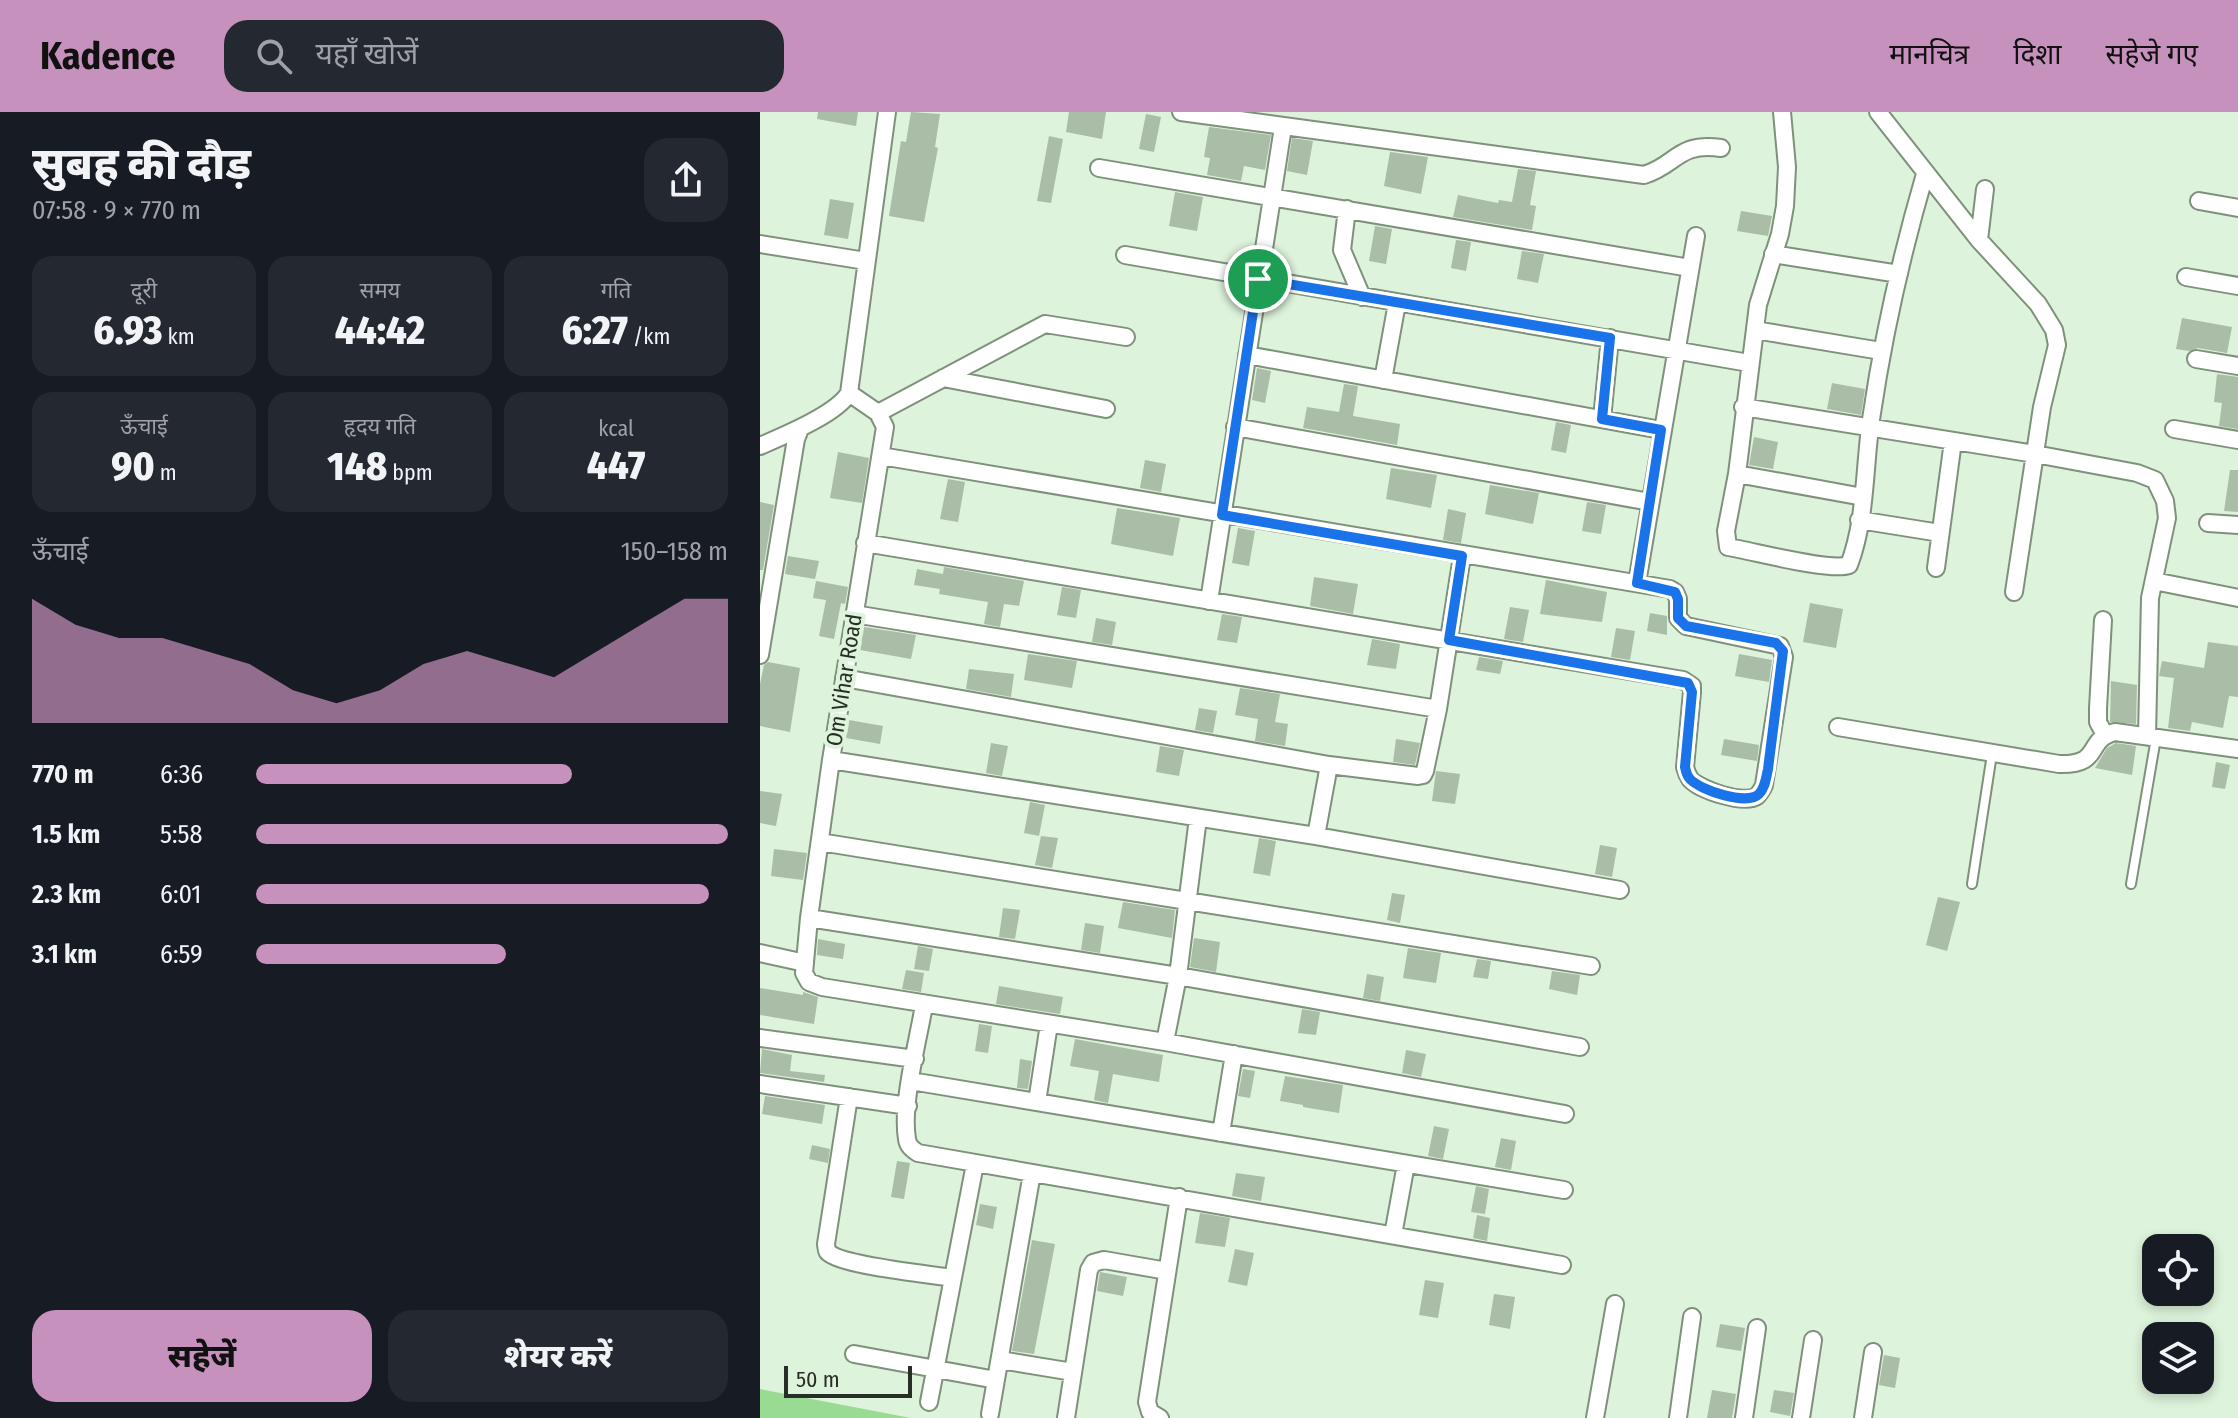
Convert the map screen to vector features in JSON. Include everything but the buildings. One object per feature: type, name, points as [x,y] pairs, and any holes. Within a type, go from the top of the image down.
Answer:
[{"type":"street","points":[[760,446],[800,429],[843,402],[849,393],[887,112]]},
{"type":"street","points":[[1181,112],[1234,116],[1283,127],[1644,175],[1686,151],[1698,147],[1721,148]]},
{"type":"street","points":[[1782,112],[1787,188],[1758,305],[1737,474],[1726,531],[1728,547],[1843,567],[1849,565],[1863,497],[1869,428],[1881,351],[1925,174]]},
{"type":"street","points":[[1878,112],[1979,240],[2038,304],[2054,330],[2057,345],[2042,407],[2014,592]]},
{"type":"street","points":[[1209,601],[1283,127]]},
{"type":"street","points":[[1099,168],[1690,268]]},
{"type":"street","points":[[1979,240],[1985,189]]},
{"type":"street","points":[[2199,201],[2238,208]]},
{"type":"street","points":[[1347,209],[1342,250],[1362,297]]},
{"type":"street","points":[[1637,583],[1696,236]]},
{"type":"street","points":[[760,244],[866,261]]},
{"type":"street","points":[[1773,254],[1899,274]]},
{"type":"street","points":[[1125,255],[1749,363]]},
{"type":"street","points":[[2186,277],[2238,286]]},
{"type":"street","points":[[1383,380],[1397,303]]},
{"type":"street","points":[[849,393],[878,413],[1045,324],[1126,337]]},
{"type":"street","points":[[1755,330],[1881,351]]},
{"type":"street","points":[[1602,419],[1610,338]]},
{"type":"street","points":[[1247,355],[1661,430]]},
{"type":"street","points":[[2196,359],[2238,366]]},
{"type":"street","points":[[943,378],[1106,409]]},
{"type":"street","points":[[1743,407],[2035,454],[2137,473],[2155,480],[2165,501],[2167,518],[2149,619],[2151,737]]},
{"type":"street","name":"Om Vihar Road","points":[[878,413],[885,427],[831,760],[804,973],[809,982],[822,987],[924,1005]]},
{"type":"street","points":[[1235,427],[1650,502]]},
{"type":"street","points":[[760,655],[800,429]]},
{"type":"street","points":[[2174,429],[2238,440]]},
{"type":"street","points":[[1936,568],[1953,441]]},
{"type":"street","points":[[865,543],[1688,683],[1692,692],[1685,767],[1689,778],[1710,791],[1737,798],[1752,798],[1764,785],[1784,657],[1780,646],[1686,626],[1678,618],[1675,592],[1637,583],[881,456]]},
{"type":"street","points":[[1737,474],[1863,497]]},
{"type":"street","points":[[1859,520],[1940,533]]},
{"type":"street","points":[[2208,523],[2238,525]]},
{"type":"street","points":[[760,546],[777,549]]},
{"type":"street","points":[[844,678],[1329,765],[1423,775],[1438,709],[1462,556]]},
{"type":"street","points":[[2154,581],[2238,598]]},
{"type":"street","points":[[854,614],[1438,709]]},
{"type":"street","points":[[2103,620],[2098,722],[2105,735]]},
{"type":"street","points":[[1838,727],[1992,754],[2076,764],[2091,756],[2105,735],[2115,732],[2238,749]]},
{"type":"street","points":[[831,760],[1316,836],[1620,890]]},
{"type":"street","points":[[1316,836],[1329,765]]},
{"type":"street","points":[[1165,1042],[1178,976],[1198,818]]},
{"type":"street","points":[[820,842],[1591,966]]},
{"type":"street","points":[[809,918],[1178,976],[1580,1047]]},
{"type":"street","points":[[760,953],[805,963]]},
{"type":"street","points":[[1562,1265],[975,1164],[918,1153],[911,1149],[907,1139],[911,1081],[924,1005],[1165,1042],[1565,1114]]},
{"type":"street","points":[[1037,1102],[1049,1024]]},
{"type":"street","points":[[760,1038],[915,1059]]},
{"type":"street","points":[[1221,1133],[1234,1054]]},
{"type":"street","points":[[911,1081],[1564,1190]]},
{"type":"street","points":[[760,1084],[908,1106]]},
{"type":"street","points":[[849,1097],[827,1251],[833,1256],[852,1261],[953,1278]]},
{"type":"street","points":[[929,1402],[975,1164]]},
{"type":"street","points":[[1393,1235],[1406,1164]]},
{"type":"street","points":[[990,1414],[1032,1173]]},
{"type":"street","points":[[1160,1418],[1150,1412],[1147,1402],[1179,1197]]},
{"type":"street","points":[[1066,1418],[1089,1270],[1093,1263],[1104,1260],[1167,1271]]},
{"type":"street","points":[[1595,1418],[1615,1304]]},
{"type":"street","points":[[1678,1418],[1692,1317]]},
{"type":"street","points":[[1744,1418],[1757,1328]]},
{"type":"street","points":[[1801,1418],[1813,1340]]},
{"type":"street","points":[[1863,1418],[1873,1352]]},
{"type":"street","points":[[854,1354],[996,1380]]},
{"type":"street","points":[[1000,1360],[1073,1372]]},
{"type":"lane","points":[[2131,884],[2151,737]]},
{"type":"lane","points":[[1972,884],[1992,754]]},
{"type":"green space","points":[[760,1389],[911,1418],[760,1418]]},
{"type":"route","points":[[1258,279],[1610,338],[1602,419],[1661,430],[1637,583],[1675,592],[1678,618],[1686,626],[1776,643],[1783,651],[1768,769],[1758,795],[1737,798],[1710,791],[1689,778],[1685,767],[1692,686],[1683,680],[1449,640],[1462,556],[1222,515],[1258,279]]}]
